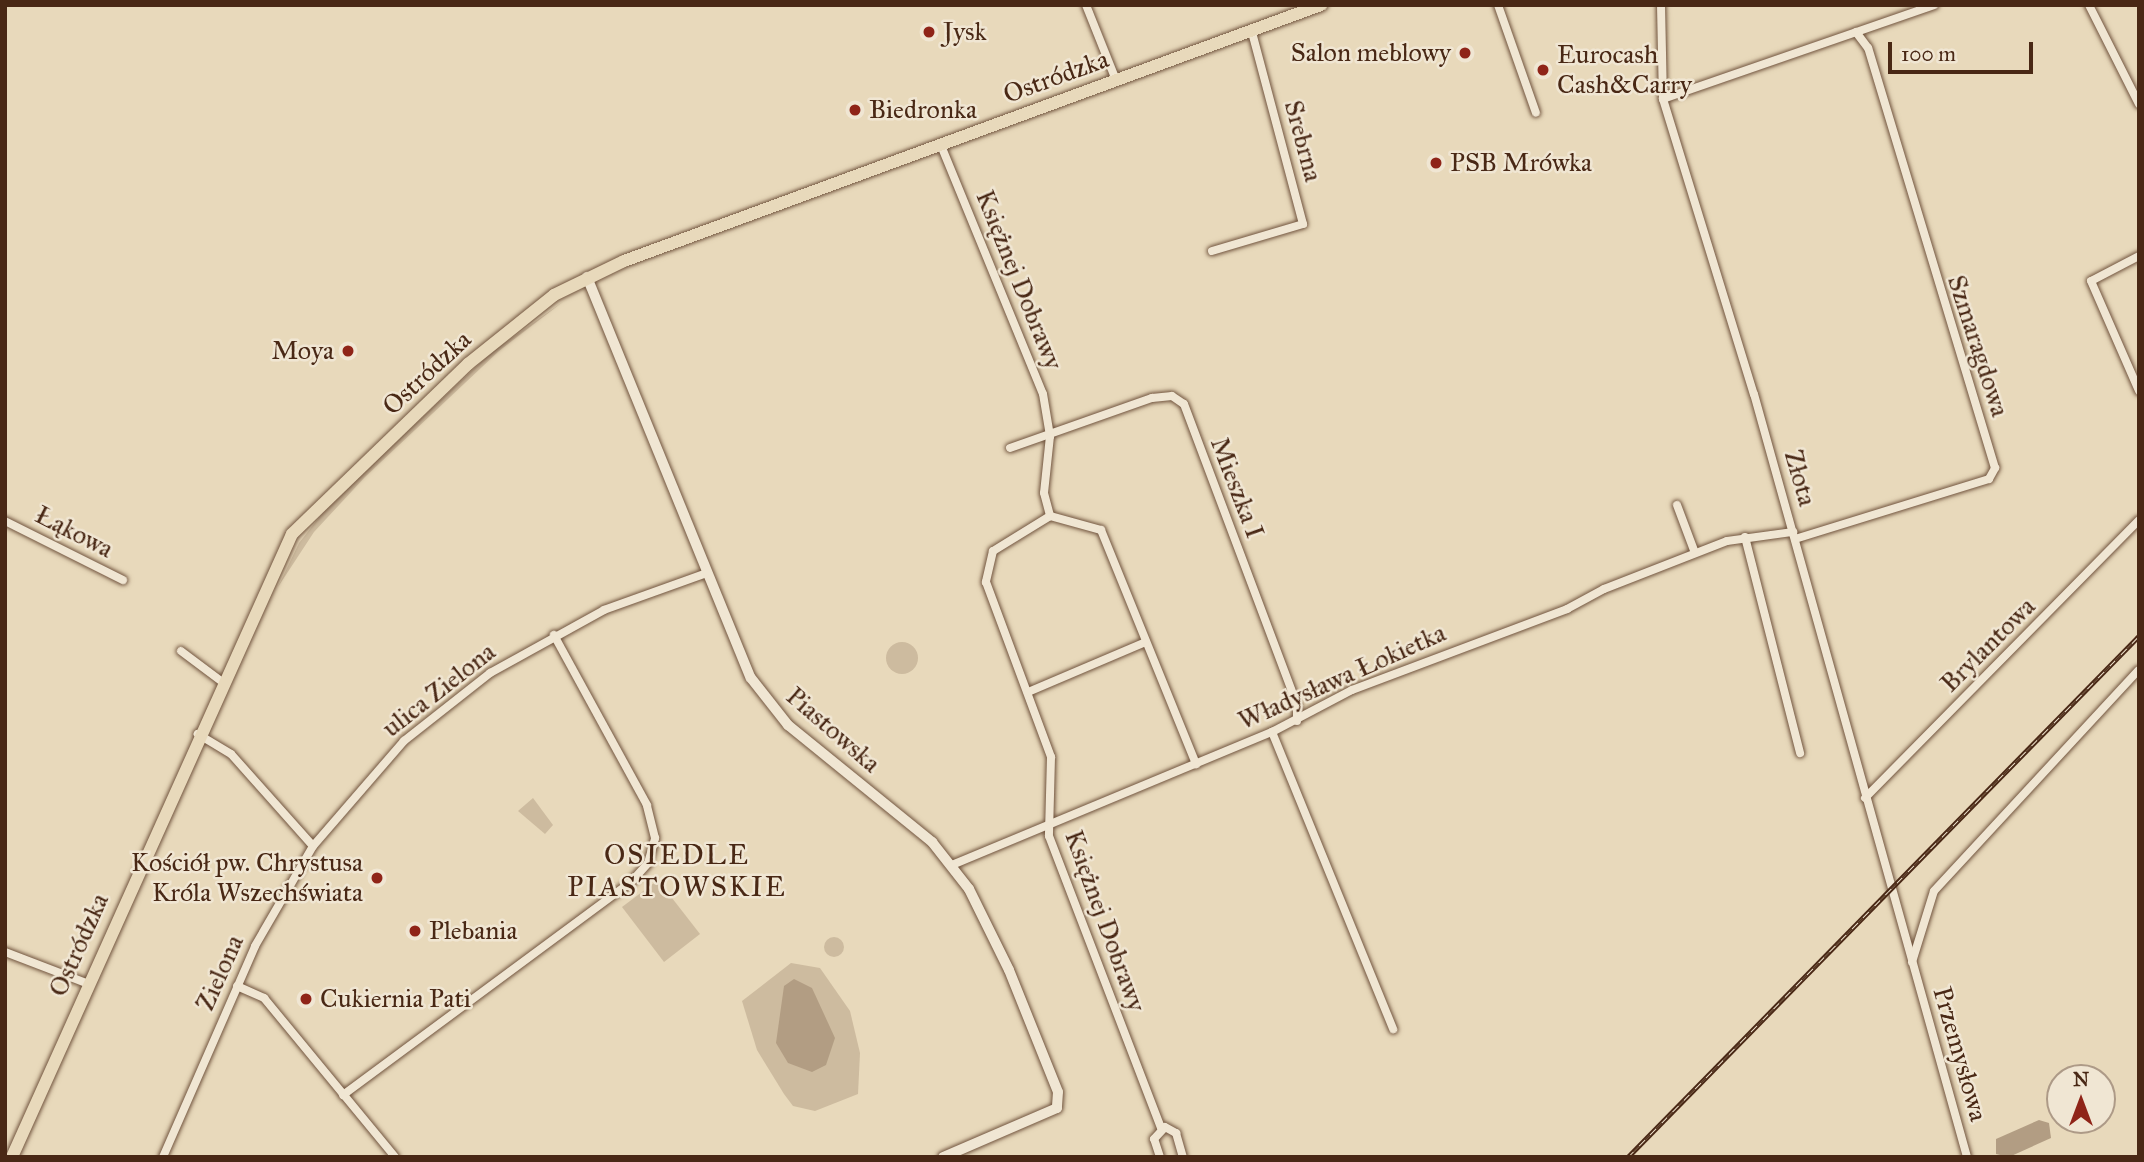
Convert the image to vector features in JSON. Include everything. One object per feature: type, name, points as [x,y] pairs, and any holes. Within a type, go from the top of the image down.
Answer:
[{"type":"main road","name":"Ostródzka","points":[[12,1157],[86,983],[277,560],[316,505],[517,323],[587,277],[940,143],[1321,5]]},
{"type":"street","points":[[1086,5],[1116,80]]},
{"type":"street","points":[[1498,5],[1536,113]]},
{"type":"street","name":"Złota","points":[[1661,5],[1663,99],[1794,535],[1912,962]]},
{"type":"street","points":[[1663,99],[1934,5]]},
{"type":"street","points":[[2089,5],[2139,104]]},
{"type":"street","name":"Srebrna","points":[[1212,251],[1303,224],[1251,29]]},
{"type":"street","name":"Szmaragdowa","points":[[1794,535],[1989,479],[1995,468],[1868,48],[1856,32]]},
{"type":"street","name":"Księżnej Dobrawy","points":[[940,143],[1043,394],[1050,436],[1044,494],[1051,516],[993,551],[985,572],[1051,757],[1048,825],[1161,1128]]},
{"type":"street","points":[[2139,256],[2091,281],[2139,391]]},
{"type":"street","name":"Piastowska","points":[[587,277],[628,365],[727,632],[768,702],[952,865],[1009,971],[1058,1092],[1057,1108],[943,1157]]},
{"type":"street","name":"Mieszka I","points":[[1050,436],[1152,398],[1172,396],[1184,404],[1297,705],[1297,721]]},
{"type":"street","points":[[1010,448],[1050,436]]},
{"type":"street","points":[[1677,505],[1695,553]]},
{"type":"street","points":[[1051,516],[1101,530],[1196,764]]},
{"type":"street","name":"Brylantowa","points":[[1865,798],[2139,520]]},
{"type":"street","name":"Łąkowa","points":[[5,521],[123,580]]},
{"type":"street","name":"Władysława Łokietka","points":[[952,865],[1272,732],[1352,690],[1695,553],[1745,537],[1794,535]]},
{"type":"street","points":[[1745,537],[1801,753]]},
{"type":"street","name":"ulica Zielona","points":[[313,846],[359,790],[457,696],[554,635],[705,573]]},
{"type":"street","points":[[343,1095],[623,888],[648,863],[655,838],[647,805],[554,635]]},
{"type":"street","points":[[1028,692],[1146,642]]},
{"type":"street","points":[[181,651],[221,681]]},
{"type":"street","points":[[1912,962],[1934,891],[2139,670]]},
{"type":"street","points":[[1272,732],[1393,1028]]},
{"type":"street","points":[[198,734],[232,754],[313,846]]},
{"type":"street","name":"Zielona","points":[[163,1157],[237,986],[313,846]]},
{"type":"street","points":[[5,952],[86,983]]},
{"type":"street","name":"Przemysłowa","points":[[1912,962],[1967,1157]]},
{"type":"street","points":[[237,986],[264,998],[395,1157]]},
{"type":"street","name":"Księżnej Dobrawy","points":[[1160,1157],[1154,1139],[1161,1128]]},
{"type":"street","name":"Księżnej Dobrawy","points":[[1161,1128],[1176,1133],[1183,1157]]},
{"type":"shaded area","points":[[564,301],[499,351],[365,477],[314,532],[278,587],[299,543],[329,505],[492,352]]},
{"type":"shaded area","points":[[902,642],[913,647],[918,658],[913,669],[902,674],[891,669],[886,658],[891,647]]},
{"type":"shaded area","points":[[533,798],[553,825],[545,834],[518,811]]},
{"type":"shaded area","points":[[658,880],[700,934],[664,962],[622,907]]},
{"type":"shaded area","points":[[834,937],[841,940],[844,947],[841,954],[834,957],[827,954],[824,947],[827,940]]},
{"type":"shaded area","points":[[791,963],[820,968],[850,1011],[860,1053],[858,1094],[815,1111],[793,1106],[784,1094],[757,1050],[742,1001]]},
{"type":"shaded area","points":[[794,979],[812,988],[835,1038],[826,1065],[812,1072],[788,1063],[776,1043],[784,986]]},
{"type":"shaded area","points":[[2039,1120],[2046,1122],[2046,1134],[2050,1134],[2051,1138],[2009,1157],[1996,1154],[1996,1139]]},
{"type":"railway","points":[[1628,1157],[2139,636]]},
{"type":"place","name":"Jysk","points":[[929,32]]},
{"type":"place","name":"Salon meblowy","points":[[1465,53]]},
{"type":"place","name":"Eurocash Cash&Carry","points":[[1543,70]]},
{"type":"place","name":"Biedronka","points":[[855,110]]},
{"type":"place","name":"PSB Mrówka","points":[[1436,163]]},
{"type":"place","name":"Moya","points":[[348,351]]},
{"type":"place","name":"Kościół pw. Chrystusa Króla Wszechświata","points":[[377,878]]},
{"type":"place","name":"Plebania","points":[[415,931]]},
{"type":"place","name":"Cukiernia Pati","points":[[306,999]]},
{"type":"district","name":"OSIEDLE PIASTOWSKIE","points":[[677,871]]}]
